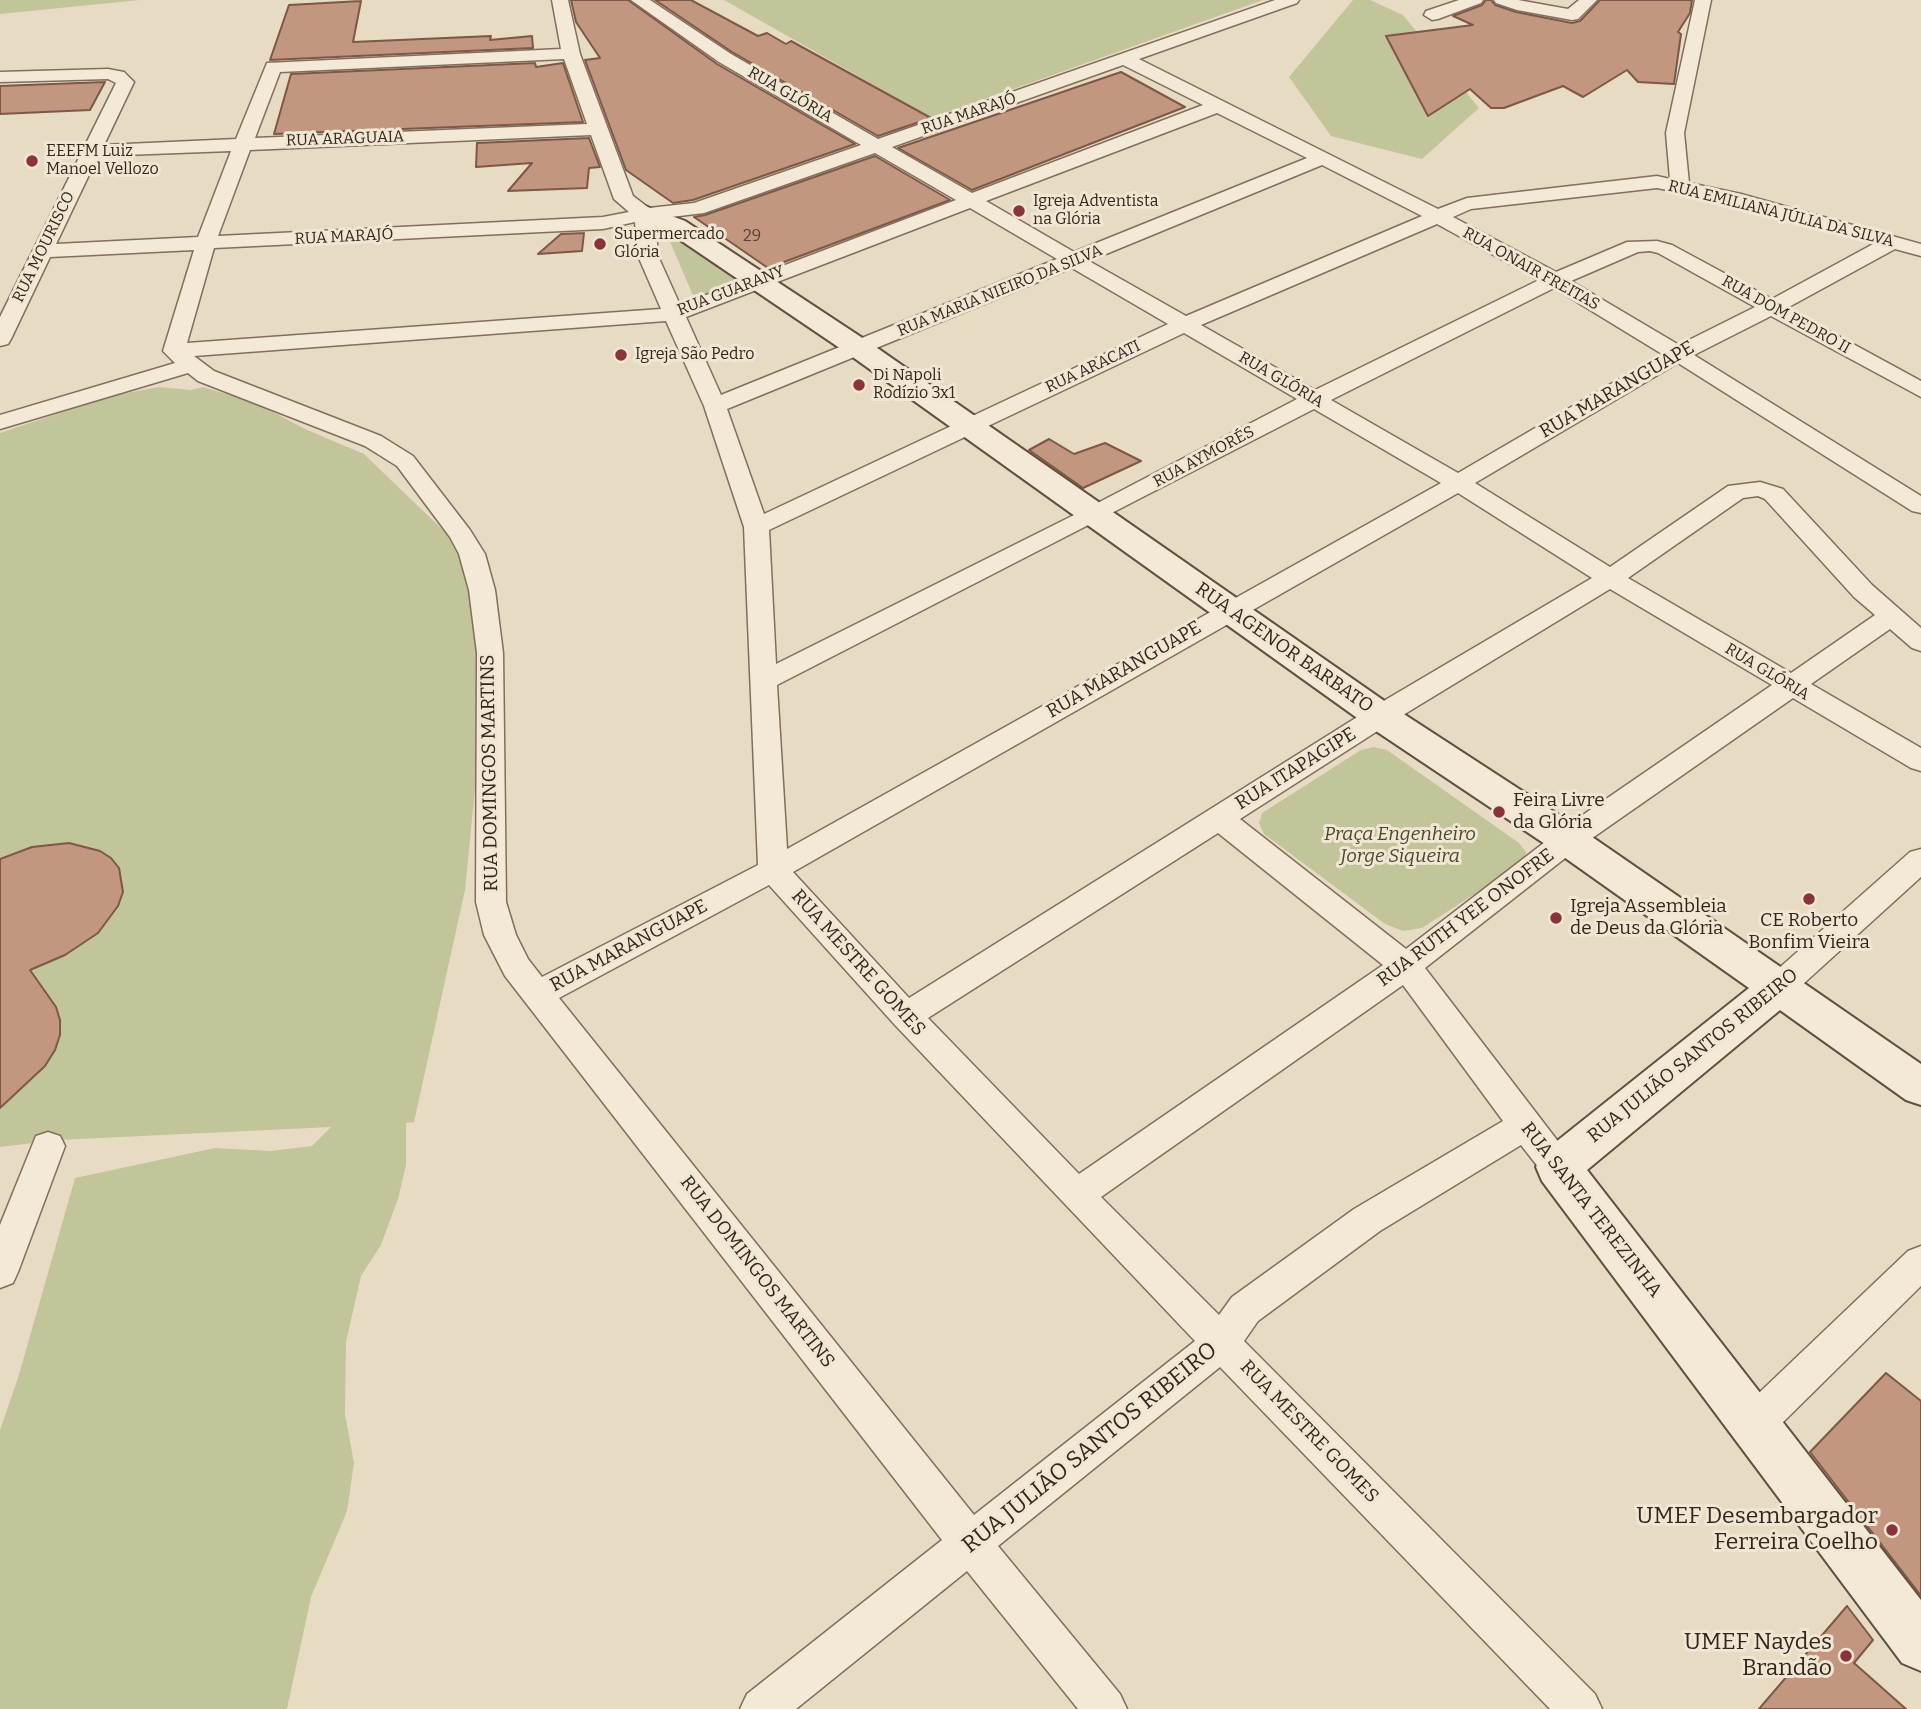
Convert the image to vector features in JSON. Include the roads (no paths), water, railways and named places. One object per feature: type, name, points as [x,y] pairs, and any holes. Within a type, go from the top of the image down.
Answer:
[{"type":"street","points":[[559,0],[571,54],[624,199],[645,214],[648,256],[715,406],[756,527],[773,870]]},
{"type":"street","name":"RUA GLÓRIA","points":[[639,0],[725,58],[1458,482],[1610,578],[1921,761]]},
{"type":"street","name":"RUA MARAJÓ","points":[[46,244],[603,223],[645,214],[697,209],[1291,0]]},
{"type":"street","points":[[1432,15],[1475,0]]},
{"type":"street","points":[[1502,0],[1523,7],[1572,15],[1589,0]]},
{"type":"street","points":[[1680,186],[1675,133],[1703,0]]},
{"type":"street","points":[[182,358],[208,237],[273,67],[571,54]]},
{"type":"street","name":"RUA ONAIR FREITAS","points":[[1125,59],[1435,215],[1555,280],[1921,506]]},
{"type":"street","name":"RUA MOURISCO","points":[[0,77],[94,74],[122,79],[124,87],[0,339]]},
{"type":"street","name":"RUA GUARANY","points":[[0,422],[182,358],[675,314],[1218,106]]},
{"type":"street","name":"RUA ARAGUAIA","points":[[91,151],[599,129]]},
{"type":"street","name":"RUA MARIA NIEIRO DA SILVA","points":[[715,406],[1323,158]]},
{"type":"street","name":"RUA EMILIANA JÚLIA DA SILVA","points":[[1435,215],[1467,204],[1498,199],[1647,182],[1680,186],[1921,250]]},
{"type":"street","name":"RUA AGENOR BARBATO","points":[[645,214],[676,226],[860,349],[1097,513],[1380,716],[1569,840],[1921,1087]]},
{"type":"street","name":"RUA ARACATI","points":[[756,527],[1183,325],[1435,215]]},
{"type":"street","name":"RUA MARANGUAPE","points":[[538,995],[773,870],[1458,482],[1678,354],[1773,307],[1893,242]]},
{"type":"street","name":"RUA AYMORÉS","points":[[762,682],[1097,513],[1315,399],[1555,280],[1634,246],[1650,245]]},
{"type":"street","name":"RUA DOM PEDRO II","points":[[1650,245],[1665,249],[1920,389]]},
{"type":"street","name":"RUA DOMINGOS MARTINS","points":[[182,358],[206,376],[373,441],[405,461],[437,500],[472,554],[482,590],[489,653],[491,902],[500,935],[516,967],[971,1544],[1105,1709]]},
{"type":"street","name":"RUA ITAPAGIPE","points":[[906,1016],[1380,716],[1610,578],[1737,491],[1760,489],[1774,494],[1890,617]]},
{"type":"street","points":[[1890,617],[1921,642]]},
{"type":"street","name":"RUA RUTH YEE ONOFRE","points":[[1076,1195],[1406,966],[1569,840],[1890,617]]},
{"type":"street","name":"RUA SANTA TEREZINHA","points":[[1219,818],[1406,966],[1921,1644]]},
{"type":"street","name":"RUA JULIÃO SANTOS RIBEIRO","points":[[1558,1167],[1780,986],[1921,859]]},
{"type":"street","name":"RUA MESTRE GOMES","points":[[773,870],[906,1016],[1076,1195],[1580,1709]]},
{"type":"street","name":"RUA JULIÃO SANTOS RIBEIRO","points":[[762,1709],[1221,1343],[1245,1309],[1367,1220],[1525,1125]]},
{"type":"street","points":[[0,1272],[48,1146]]},
{"type":"street","points":[[1755,1423],[1921,1262]]},
{"type":"place","name":"EEEFM Luiz Manoel Vellozo","points":[[32,161]]},
{"type":"place","name":"Igreja Adventista na Glória","points":[[1019,211]]},
{"type":"place","name":"Supermercado Glória","points":[[600,244]]},
{"type":"place","name":"Igreja São Pedro","points":[[621,355]]},
{"type":"place","name":"Di Napoli Rodízio 3x1","points":[[859,385]]},
{"type":"place","name":"Feira Livre da Glória","points":[[1499,812]]},
{"type":"place","name":"CE Roberto Bonfim Vieira","points":[[1809,899]]},
{"type":"place","name":"Igreja Assembleia de Deus da Glória","points":[[1556,918]]},
{"type":"place","name":"UMEF Desembargador Ferreira Coelho","points":[[1892,1530]]},
{"type":"place","name":"UMEF Naydes Brandão","points":[[1846,1656]]},
{"type":"park label","name":"Praça Engenheiro Jorge Siqueira","points":[[1400,846]]}]
